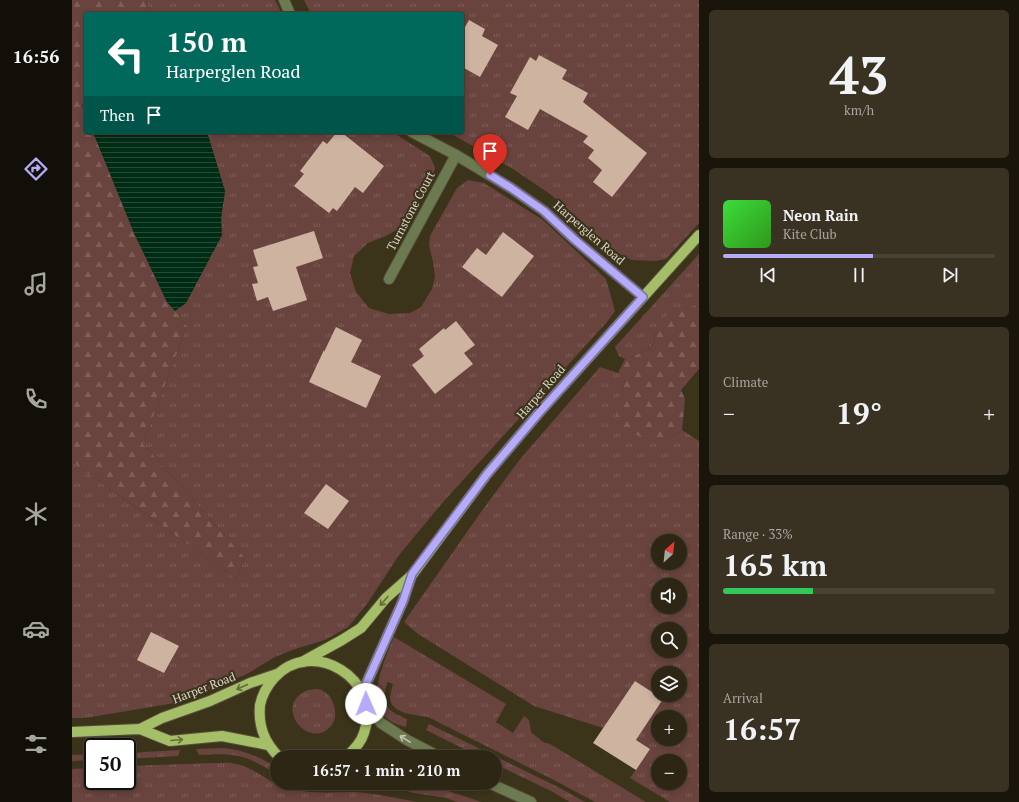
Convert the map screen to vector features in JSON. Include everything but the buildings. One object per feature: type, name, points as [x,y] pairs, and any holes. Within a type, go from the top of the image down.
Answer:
[{"type":"main road","name":"Harper Road","points":[[72,732],[140,729],[162,718],[210,701],[250,683],[278,674],[289,666],[302,662],[361,628],[386,598],[412,574],[487,474],[537,415],[699,235]]},
{"type":"main road","name":"Harper Road","points":[[362,693],[403,601],[412,574]]},
{"type":"main road","points":[[302,662],[317,661],[331,664],[344,671],[355,681],[362,693],[366,704],[367,719],[364,733],[358,745],[353,750]]},
{"type":"main road","points":[[273,750],[268,745],[262,731],[259,716],[261,700],[268,685],[278,674]]},
{"type":"main road","name":"Harper Road","points":[[140,729],[170,741],[222,736],[268,745]]},
{"type":"street","points":[[284,0],[289,12]]},
{"type":"street","name":"Harperglen Road","points":[[416,134],[456,155],[511,188],[544,211],[575,240],[643,297]]},
{"type":"street","name":"Turnstone Court","points":[[389,279],[456,155]]},
{"type":"street","points":[[366,704],[381,723],[407,740],[426,750]]},
{"type":"street","points":[[502,789],[531,802]]},
{"type":"green space","points":[[72,0],[146,0],[150,12],[84,12],[84,100],[82,106],[84,111],[84,134],[94,134],[134,233],[167,302],[187,326],[143,444],[244,557],[237,579],[72,462]]},
{"type":"green space","points":[[146,0],[275,0],[281,12],[150,12]]},
{"type":"green space","points":[[304,0],[699,0],[699,223],[666,259],[655,261],[632,260],[623,256],[606,244],[550,194],[513,169],[452,134],[464,134],[464,12],[310,12]]},
{"type":"green space","points":[[208,134],[395,134],[430,156],[435,168],[432,179],[403,226],[386,236],[368,243],[354,256],[350,273],[356,292],[369,308],[389,314],[410,313],[421,307],[432,289],[435,277],[429,245],[430,236],[457,188],[468,180],[484,183],[543,220],[606,279],[615,311],[607,322],[444,501],[399,555],[367,604],[348,627],[325,640],[275,657],[245,675],[175,703],[85,718],[72,718],[72,462],[237,579],[244,557],[143,444],[187,326],[175,311],[186,303],[222,235],[221,218],[225,191]]},
{"type":"green space","points":[[699,254],[699,305],[684,308],[656,333],[653,344],[646,351],[625,359],[619,356],[615,347]]},
{"type":"green space","points":[[699,305],[699,369],[681,390],[685,399],[682,430],[668,439],[652,441],[632,433],[617,421],[616,406],[625,380],[618,373],[625,359],[646,351],[653,345],[656,333],[668,314],[684,308]]},
{"type":"green space","points":[[600,367],[618,373],[625,379],[620,396],[671,437],[682,430],[699,441],[699,802],[670,802],[630,778],[650,749],[636,740],[651,717],[651,746],[687,746],[687,710],[656,710],[661,702],[687,702],[687,666],[651,666],[651,691],[635,681],[603,728],[534,706],[418,634],[404,622],[481,512],[521,458]]},
{"type":"green space","points":[[394,637],[506,704],[496,722],[513,733],[524,716],[529,720],[531,732],[543,742],[550,744],[646,802],[595,802],[502,754],[502,750],[494,750],[428,717],[400,711],[395,708],[390,699],[393,684],[387,682],[385,697],[386,705],[394,713],[407,719],[406,727],[390,721],[381,712],[377,700],[377,691],[381,672]]},
{"type":"green space","points":[[314,689],[321,690],[329,695],[333,702],[335,713],[332,725],[323,732],[316,734],[302,728],[297,723],[293,710],[294,702],[300,695],[305,691]]},
{"type":"green space","points":[[429,724],[482,750],[466,750],[426,730]]},
{"type":"green space","points":[[224,748],[245,752],[258,757],[270,764],[270,770],[242,757],[221,754],[199,755],[196,749]]},
{"type":"green space","points":[[180,750],[178,756],[136,758],[136,752]]},
{"type":"green space","points":[[84,754],[84,760],[72,761],[72,755]]},
{"type":"green space","points":[[502,760],[585,802],[570,802],[502,767]]},
{"type":"green space","points":[[231,763],[250,769],[270,780],[270,790],[353,792],[417,802],[72,802],[72,769],[84,768],[84,790],[136,790],[136,766]]},
{"type":"green space","points":[[403,790],[443,790],[481,802],[457,802],[446,798]]},
{"type":"shaded area","points":[[94,134],[208,134],[225,191],[221,218],[222,235],[186,303],[175,311],[167,302],[134,233]]},
{"type":"route","points":[[366,704],[362,693],[403,601],[412,574],[487,474],[537,415],[643,297],[575,240],[544,211],[490,175]]}]
